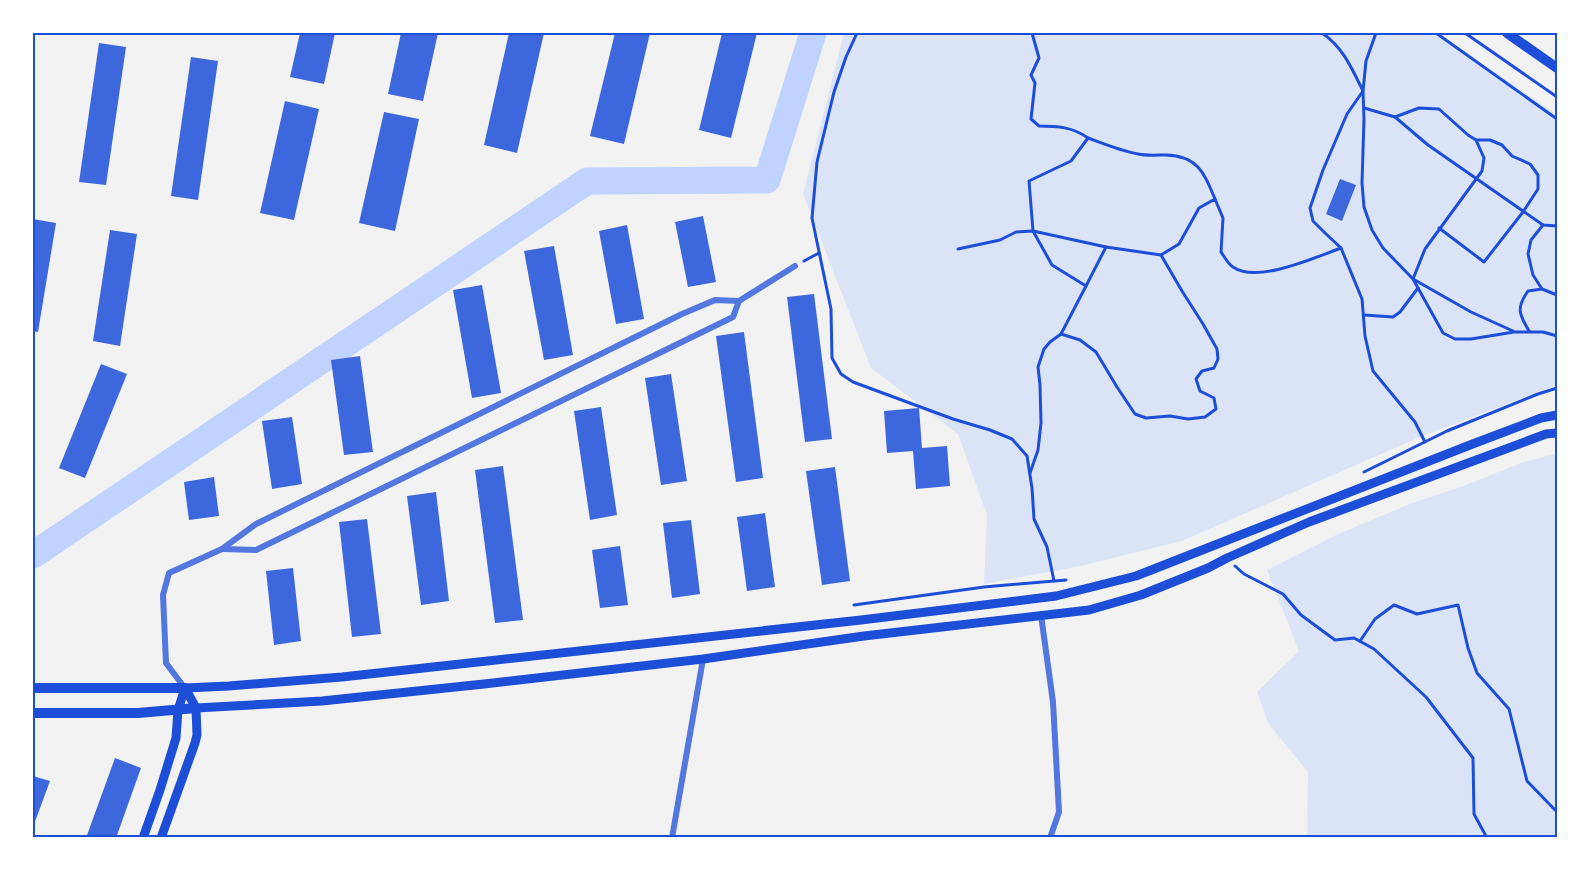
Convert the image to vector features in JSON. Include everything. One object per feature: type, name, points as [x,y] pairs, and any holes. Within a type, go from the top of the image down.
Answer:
[{"type":"main road","points":[[1507,33],[1557,68]]},
{"type":"main road","points":[[33,688],[185,688],[354,676],[1056,596],[1136,576],[1470,445],[1541,418],[1557,415]]},
{"type":"main road","points":[[33,713],[138,713],[322,701],[703,659],[864,636],[1089,610],[1142,596],[1309,522],[1546,434],[1557,433]]},
{"type":"main road","points":[[161,838],[197,735],[196,708],[185,688]]},
{"type":"main road","points":[[143,838],[176,738],[178,710],[185,688]]},
{"type":"street","points":[[185,688],[166,663],[163,595],[169,573],[222,549],[256,524],[682,314],[716,300],[739,301],[795,266]]},
{"type":"street","points":[[222,549],[256,550],[733,317],[739,301]]},
{"type":"street","points":[[1041,615],[1053,702],[1059,812],[1050,838]]},
{"type":"street","points":[[672,838],[703,659]]},
{"type":"path","points":[[857,33],[834,92],[817,162],[812,218],[831,309],[832,358],[841,374],[853,382],[1012,439],[1027,456],[1034,519],[1047,548],[1054,581]]},
{"type":"path","points":[[1032,33],[1039,58],[1031,75],[1035,82],[1032,119],[1039,126],[1055,126],[1079,131],[1088,138],[1139,155],[1171,155],[1196,163],[1208,181],[1223,218],[1221,252],[1233,267],[1251,273],[1263,272],[1299,264],[1341,248]]},
{"type":"path","points":[[1322,33],[1331,39],[1347,58],[1363,91]]},
{"type":"path","points":[[1376,33],[1366,61],[1363,91],[1362,183],[1364,207],[1372,230],[1383,248],[1413,279],[1443,333],[1455,339],[1471,339],[1514,332],[1543,332],[1557,336]]},
{"type":"path","points":[[1436,33],[1557,119]]},
{"type":"path","points":[[1465,33],[1557,97]]},
{"type":"path","points":[[1363,91],[1347,114],[1323,170],[1310,208],[1313,220],[1341,248],[1362,299],[1365,336],[1373,371],[1415,422],[1425,442]]},
{"type":"path","points":[[1364,108],[1395,117],[1428,145],[1523,212],[1543,225],[1557,226]]},
{"type":"path","points":[[1395,117],[1419,108],[1440,109],[1468,135],[1476,140],[1490,140],[1502,145],[1512,156],[1530,164],[1538,175],[1538,189],[1484,262],[1439,228]]},
{"type":"path","points":[[1086,286],[1052,265],[1033,231],[1029,182],[1071,161],[1088,138]]},
{"type":"path","points":[[1413,279],[1425,249],[1482,171],[1484,158],[1476,140]]},
{"type":"path","points":[[958,249],[1000,240],[1016,232],[1033,231],[1106,247],[1161,255],[1179,244],[1199,208],[1215,199]]},
{"type":"path","points":[[1542,289],[1533,275],[1528,254],[1531,240],[1543,225]]},
{"type":"path","points":[[1030,473],[1038,450],[1041,423],[1038,367],[1044,349],[1060,334],[1106,247]]},
{"type":"path","points":[[795,266],[820,253]]},
{"type":"path","points":[[1060,334],[1080,340],[1096,352],[1135,414],[1146,418],[1170,416],[1188,419],[1205,417],[1216,409],[1214,398],[1200,390],[1196,379],[1202,370],[1214,368],[1218,359],[1217,349],[1161,255]]},
{"type":"path","points":[[1413,279],[1471,312],[1514,332]]},
{"type":"path","points":[[1363,315],[1392,317],[1400,312],[1418,288]]},
{"type":"path","points":[[1529,332],[1519,313],[1522,300],[1528,291],[1542,289],[1557,295]]},
{"type":"path","points":[[1358,475],[1447,430],[1557,388]]},
{"type":"path","points":[[1227,558],[1244,574],[1283,594],[1301,615],[1335,640],[1354,638],[1374,649],[1426,697],[1473,758],[1474,814],[1487,838]]},
{"type":"path","points":[[854,605],[984,588],[1070,580]]},
{"type":"path","points":[[1359,641],[1375,619],[1394,605],[1417,614],[1458,605],[1468,648],[1477,673],[1509,710],[1527,781],[1557,812]]},
{"type":"shaded area","points":[[844,33],[1438,33],[1557,115],[1557,385],[1420,437],[1182,541],[1081,566],[984,584],[987,515],[958,434],[871,368],[803,194]]},
{"type":"shaded area","points":[[1557,453],[1557,838],[1307,838],[1308,772],[1268,723],[1257,692],[1299,651],[1267,570],[1336,535],[1412,503],[1521,463]]},
{"type":"building","points":[[300,33],[335,33],[324,84],[290,77]]},
{"type":"building","points":[[401,33],[438,33],[423,101],[388,94]]},
{"type":"building","points":[[509,33],[544,33],[517,153],[484,145]]},
{"type":"building","points":[[615,33],[650,33],[624,144],[590,136]]},
{"type":"building","points":[[722,33],[757,33],[731,138],[699,130]]},
{"type":"building","points":[[99,43],[126,47],[106,185],[79,182]]},
{"type":"building","points":[[191,57],[218,61],[198,200],[171,196]]},
{"type":"building","points":[[285,101],[319,109],[294,220],[260,213]]},
{"type":"building","points":[[384,112],[419,119],[395,231],[359,223]]},
{"type":"building","points":[[1340,179],[1356,185],[1342,221],[1326,214]]},
{"type":"building","points":[[703,216],[716,282],[688,287],[675,222]]},
{"type":"building","points":[[33,219],[56,223],[38,332],[33,331]]},
{"type":"building","points":[[627,225],[644,319],[616,324],[599,231]]},
{"type":"building","points":[[110,230],[137,234],[120,346],[93,341]]},
{"type":"building","points":[[554,246],[573,355],[544,360],[524,251]]},
{"type":"building","points":[[482,285],[501,393],[472,398],[453,290]]},
{"type":"building","points":[[814,294],[832,439],[805,442],[787,297]]},
{"type":"building","points":[[744,332],[763,478],[736,482],[716,336]]},
{"type":"building","points":[[360,356],[373,452],[344,455],[331,360]]},
{"type":"building","points":[[101,364],[127,374],[85,478],[59,468]]},
{"type":"building","points":[[671,374],[687,481],[661,485],[645,378]]},
{"type":"building","points":[[601,407],[617,515],[590,520],[574,411]]},
{"type":"building","points":[[919,408],[922,448],[947,446],[950,486],[916,489],[913,451],[887,453],[884,411]]},
{"type":"building","points":[[292,417],[302,484],[272,489],[262,421]]},
{"type":"building","points":[[503,466],[523,620],[495,623],[475,470]]},
{"type":"building","points":[[835,467],[850,581],[822,585],[806,471]]},
{"type":"building","points":[[214,477],[219,516],[189,520],[184,482]]},
{"type":"building","points":[[436,492],[449,601],[421,605],[407,496]]},
{"type":"building","points":[[765,513],[775,587],[747,591],[737,517]]},
{"type":"building","points":[[367,519],[381,634],[352,637],[339,522]]},
{"type":"building","points":[[691,520],[700,594],[672,598],[663,523]]},
{"type":"building","points":[[620,546],[628,605],[600,608],[592,550]]},
{"type":"building","points":[[293,568],[301,641],[274,645],[266,571]]},
{"type":"building","points":[[115,758],[141,768],[116,838],[86,838]]},
{"type":"building","points":[[33,776],[50,781],[33,827]]},
{"type":"waterway","points":[[33,555],[587,181],[767,180],[813,33]]}]
